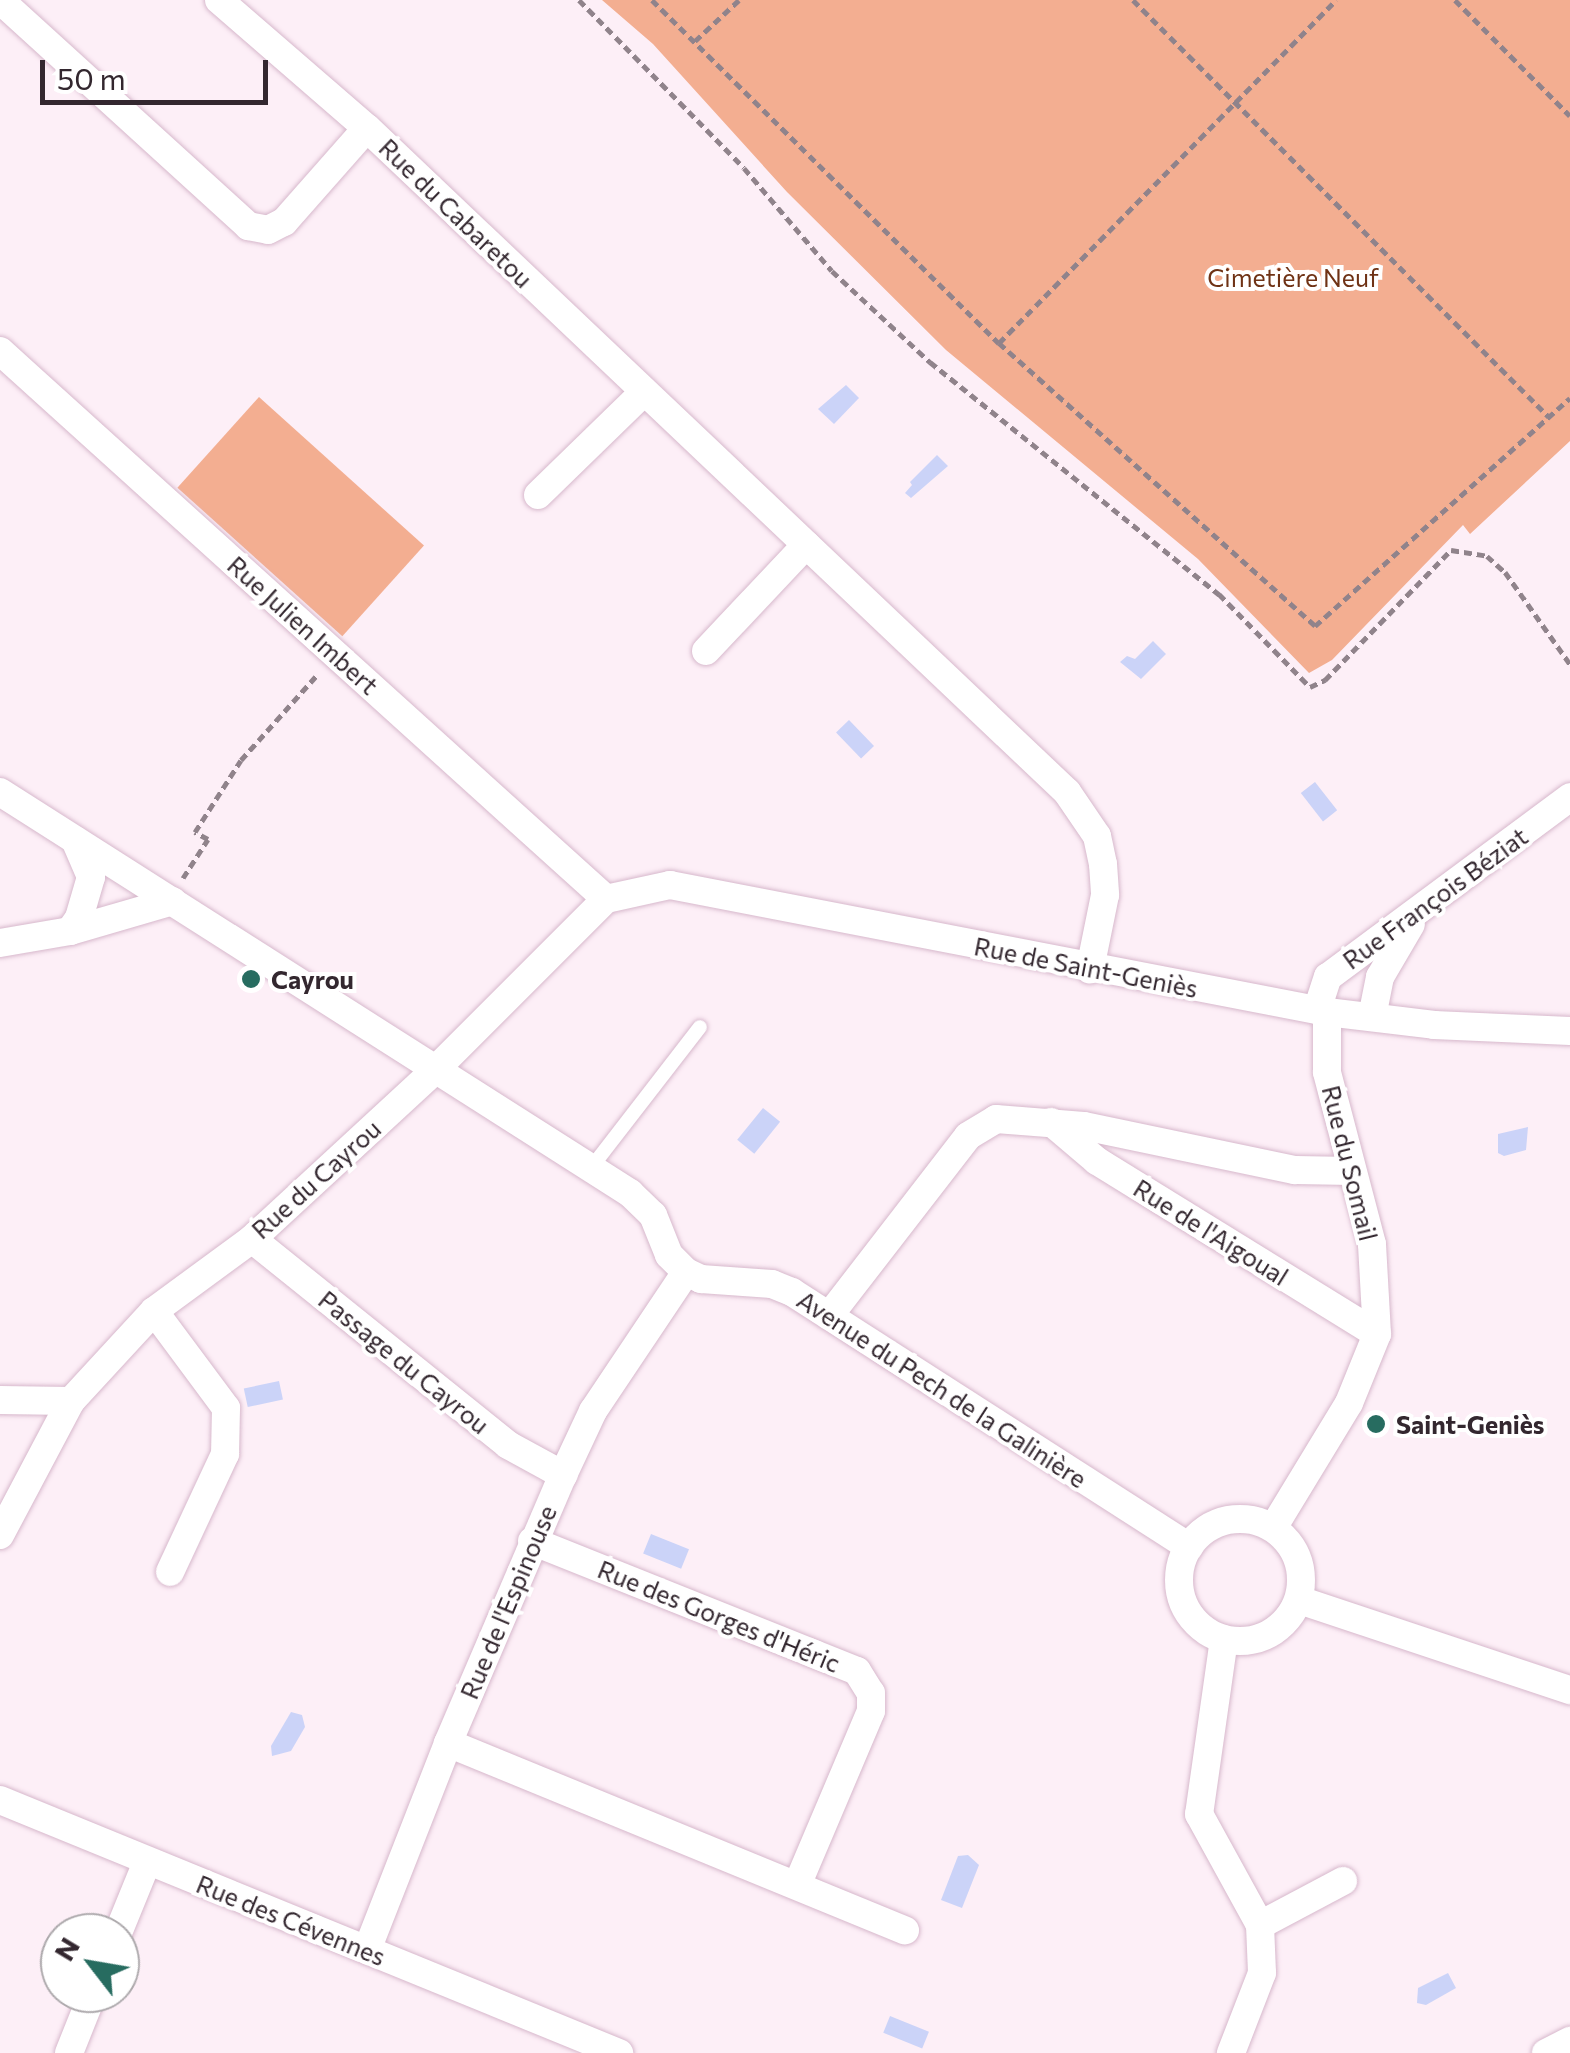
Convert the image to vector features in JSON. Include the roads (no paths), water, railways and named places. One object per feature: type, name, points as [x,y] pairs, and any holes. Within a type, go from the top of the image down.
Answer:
[{"type":"street","points":[[0,0],[248,226],[268,230],[284,222],[367,128]]},
{"type":"street","name":"Rue du Cabaretou","points":[[219,0],[367,128],[1068,792],[1097,836],[1105,895],[1090,969]]},
{"type":"street","name":"Rue Julien Imbert","points":[[0,351],[606,899]]},
{"type":"street","points":[[538,496],[644,392]]},
{"type":"street","points":[[706,651],[806,545]]},
{"type":"street","points":[[0,792],[630,1192],[654,1216],[669,1254],[686,1272]]},
{"type":"street","name":"Rue François Béziat","points":[[1322,1011],[1328,977],[1570,797]]},
{"type":"street","points":[[70,932],[80,918],[91,877],[76,840]]},
{"type":"street","name":"Rue de Saint-Geniès","points":[[606,899],[670,885],[1322,1011],[1570,1031]]},
{"type":"street","name":"Rue du Cayrou","points":[[0,1536],[71,1401],[154,1311],[252,1239],[436,1070],[606,899]]},
{"type":"street","points":[[0,943],[70,932],[171,900]]},
{"type":"street","points":[[1372,1017],[1389,956],[1421,911]]},
{"type":"street","name":"Rue du Somail","points":[[1273,1528],[1349,1404],[1376,1334],[1372,1244],[1327,1072],[1322,1011]]},
{"type":"street","name":"Rue de l'Aigoual","points":[[829,1316],[968,1136],[996,1119],[1050,1121],[1295,1170],[1352,1171]]},
{"type":"street","name":"Rue de l'Aigoual","points":[[1050,1121],[1097,1162],[1376,1334]]},
{"type":"street","name":"Passage du Cayrou","points":[[252,1239],[508,1444],[563,1475]]},
{"type":"street","name":"Avenue du Pech de la Galinière","points":[[686,1272],[701,1279],[772,1284],[829,1316],[1189,1547]]},
{"type":"street","name":"Rue de l'Espinouse","points":[[367,1950],[448,1743],[563,1475],[594,1411],[686,1272]]},
{"type":"street","points":[[154,1311],[226,1408],[225,1454],[170,1572]]},
{"type":"street","points":[[0,1400],[71,1401]]},
{"type":"street","points":[[1236,1518],[1273,1528],[1288,1541],[1299,1560],[1298,1600],[1290,1616],[1260,1638],[1224,1639],[1192,1618],[1183,1602],[1181,1564],[1202,1532],[1236,1518]]},
{"type":"street","name":"Rue des Gorges d'Héric","points":[[532,1541],[857,1671],[871,1693],[870,1712],[797,1885]]},
{"type":"street","points":[[1298,1600],[1570,1690]]},
{"type":"street","points":[[1224,1639],[1199,1814],[1260,1925],[1262,1973],[1231,2053]]},
{"type":"street","points":[[448,1743],[904,1930]]},
{"type":"street","name":"Rue des Cévennes","points":[[0,1800],[367,1950],[580,2046],[619,2053]]},
{"type":"street","points":[[126,1913],[147,1862]]},
{"type":"street","points":[[1260,1925],[1342,1881]]},
{"type":"street","points":[[69,2053],[85,2013]]},
{"type":"street","points":[[1546,2053],[1570,2041]]},
{"type":"lane","points":[[591,1168],[700,1027]]},
{"type":"water","points":[[846,385],[859,398],[834,424],[818,409]]},
{"type":"water","points":[[937,455],[948,466],[911,498],[905,493],[912,485],[910,482]]},
{"type":"water","points":[[1153,641],[1166,654],[1141,679],[1120,662],[1127,656],[1135,659]]},
{"type":"water","points":[[849,720],[874,746],[861,758],[836,733]]},
{"type":"water","points":[[1315,782],[1337,810],[1323,821],[1301,793]]},
{"type":"water","points":[[763,1108],[780,1122],[754,1154],[737,1140]]},
{"type":"water","points":[[1528,1127],[1526,1150],[1504,1156],[1498,1153],[1498,1134]]},
{"type":"water","points":[[279,1381],[283,1400],[248,1407],[244,1388]]},
{"type":"water","points":[[651,1534],[689,1549],[681,1569],[643,1553]]},
{"type":"water","points":[[291,1712],[302,1715],[305,1727],[291,1751],[272,1756],[271,1746]]},
{"type":"water","points":[[968,1855],[979,1865],[962,1908],[941,1900],[958,1856]]},
{"type":"water","points":[[1448,1973],[1456,1988],[1426,2005],[1417,2003],[1418,1988]]},
{"type":"water","points":[[890,2016],[929,2032],[922,2048],[883,2033]]},
{"type":"place","name":"Cayrou","points":[[251,979]]},
{"type":"place","name":"Saint-Geniès","points":[[1376,1424]]},
{"type":"park label","name":"Cimetière Neuf","points":[[1293,277]]}]
